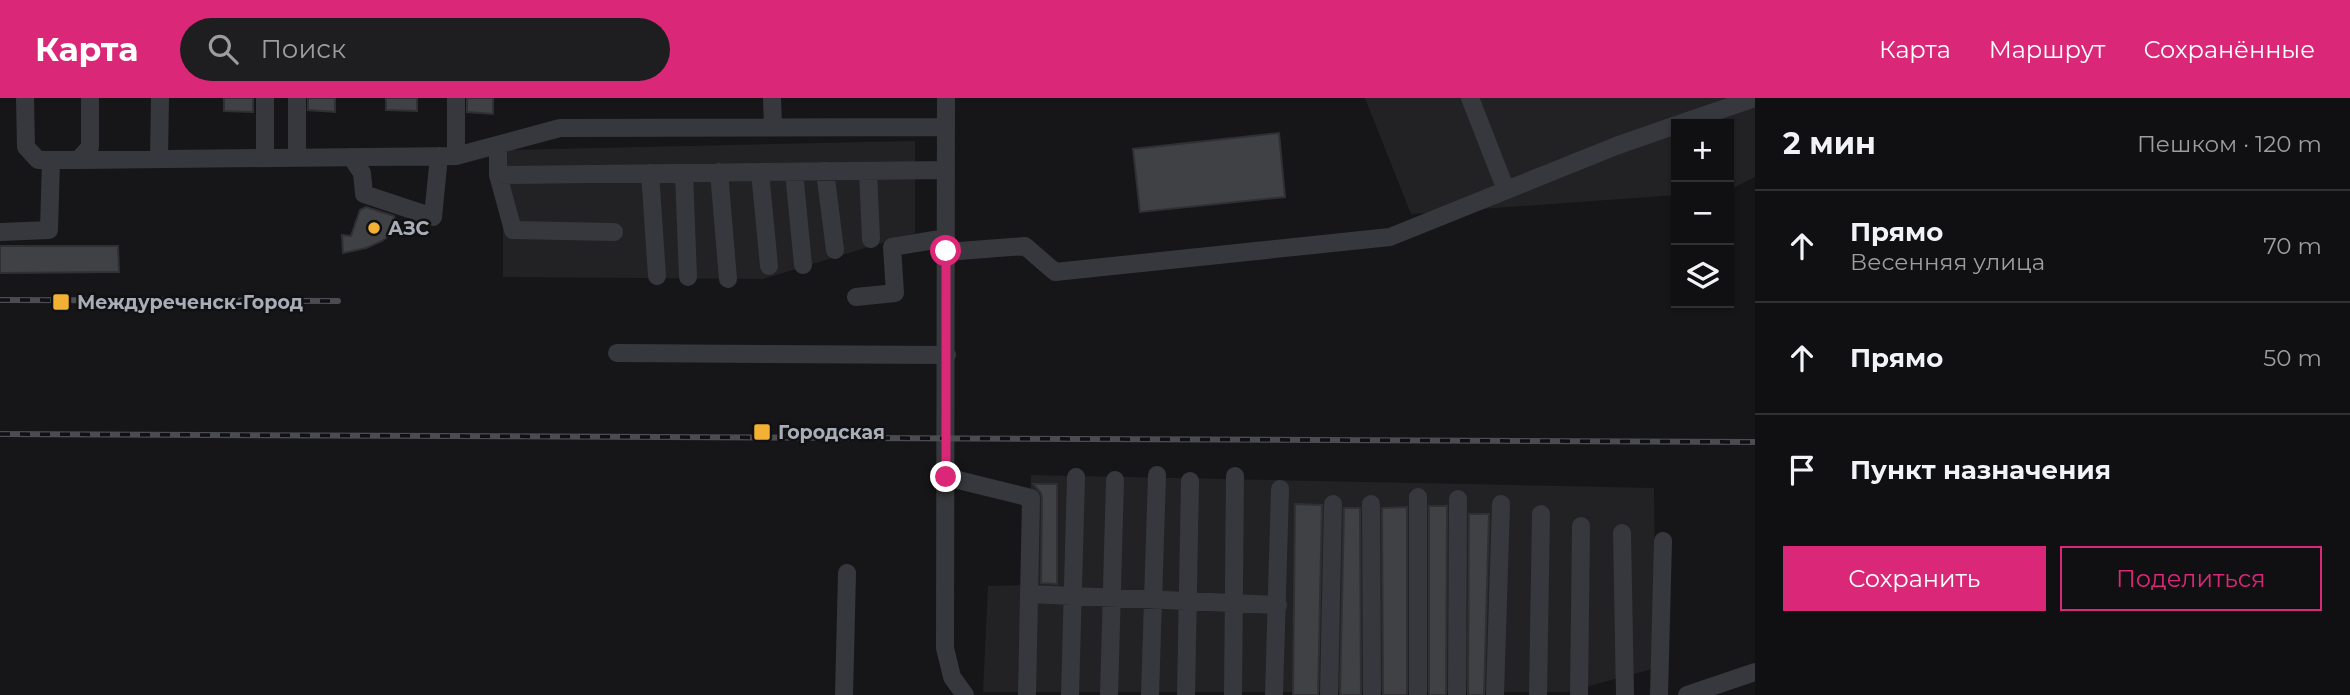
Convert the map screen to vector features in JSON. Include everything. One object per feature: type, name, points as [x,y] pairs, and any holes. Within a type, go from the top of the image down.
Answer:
[{"type":"street","points":[[26,98],[26,147],[37,160],[447,156],[560,128],[946,127]]},
{"type":"street","points":[[78,160],[90,148],[90,98]]},
{"type":"street","points":[[159,159],[160,98]]},
{"type":"street","points":[[265,98],[265,158]]},
{"type":"street","points":[[297,98],[297,158]]},
{"type":"street","points":[[351,157],[362,173],[364,194],[433,217],[447,156],[456,98]]},
{"type":"street","points":[[772,98],[773,127]]},
{"type":"street","points":[[946,98],[945,648],[952,677],[965,695]]},
{"type":"street","points":[[1471,98],[1506,190]]},
{"type":"street","points":[[1694,119],[1755,98]]},
{"type":"street","points":[[856,297],[895,293],[892,247],[1025,246],[1055,272],[1390,237],[1616,146],[1671,127]]},
{"type":"street","points":[[498,145],[498,174],[513,230],[614,232]]},
{"type":"street","points":[[0,232],[49,230],[51,160]]},
{"type":"street","points":[[498,174],[946,170]]},
{"type":"street","points":[[825,171],[835,250]]},
{"type":"street","points":[[868,171],[871,239]]},
{"type":"street","points":[[719,172],[728,279]]},
{"type":"street","points":[[760,172],[769,266]]},
{"type":"street","points":[[794,172],[803,265]]},
{"type":"street","points":[[650,173],[657,276]]},
{"type":"street","points":[[684,173],[688,277]]},
{"type":"street","points":[[617,353],[947,355]]},
{"type":"street","points":[[1150,695],[1157,475]]},
{"type":"street","points":[[1233,695],[1236,476]]},
{"type":"street","points":[[946,477],[1031,498],[1027,695]]},
{"type":"street","points":[[1070,695],[1076,477]]},
{"type":"street","points":[[1109,695],[1115,480]]},
{"type":"street","points":[[1186,695],[1190,481]]},
{"type":"street","points":[[1274,695],[1280,489]]},
{"type":"street","points":[[1418,497],[1418,695]]},
{"type":"street","points":[[1457,695],[1458,499]]},
{"type":"street","points":[[1329,695],[1333,504]]},
{"type":"street","points":[[1371,504],[1372,695]]},
{"type":"street","points":[[1495,695],[1501,504]]},
{"type":"street","points":[[1538,695],[1541,514]]},
{"type":"street","points":[[1579,695],[1580,526]]},
{"type":"street","points":[[1622,533],[1625,695]]},
{"type":"street","points":[[1659,695],[1663,541]]},
{"type":"street","points":[[844,695],[847,573]]},
{"type":"street","points":[[1029,594],[1278,605]]},
{"type":"street","points":[[1687,695],[1755,672]]},
{"type":"shaded area","points":[[1365,98],[1755,98],[1755,177],[1734,188],[1734,119],[1671,119],[1671,195],[1411,214]]},
{"type":"shaded area","points":[[915,141],[915,233],[763,279],[503,277],[503,150]]},
{"type":"shaded area","points":[[1031,475],[1654,488],[1656,668],[1567,692],[983,692],[988,586],[1028,585]]},
{"type":"building","points":[[224,98],[253,98],[253,112],[224,111]]},
{"type":"building","points":[[308,98],[335,98],[335,112],[308,110]]},
{"type":"building","points":[[386,98],[417,98],[417,111],[386,110]]},
{"type":"building","points":[[467,98],[493,98],[493,114],[467,112]]},
{"type":"building","points":[[1279,133],[1285,197],[1140,212],[1133,149]]},
{"type":"building","name":"АЗС","points":[[366,207],[394,216],[396,223],[393,233],[366,248],[343,253],[342,235],[351,236],[360,210]]},
{"type":"building","points":[[0,246],[118,246],[119,272],[0,273]]},
{"type":"building","points":[[1033,484],[1057,484],[1057,584],[1041,583],[1042,498]]},
{"type":"building","points":[[1295,504],[1322,505],[1318,695],[1293,695]]},
{"type":"building","points":[[1429,506],[1447,506],[1446,695],[1429,695]]},
{"type":"building","points":[[1407,507],[1407,695],[1383,695],[1382,508]]},
{"type":"building","points":[[1344,508],[1360,508],[1361,695],[1340,695]]},
{"type":"building","points":[[1469,514],[1489,514],[1484,695],[1468,695]]},
{"type":"railway","points":[[0,300],[338,301]]},
{"type":"railway","points":[[0,434],[1755,442]]},
{"type":"place","name":"АЗС","points":[[374,228]]},
{"type":"place","name":"Междуреченск-Город","points":[[61,302]]},
{"type":"place","name":"Городская","points":[[762,432]]},
{"type":"route","points":[[946,251],[946,477]]}]
